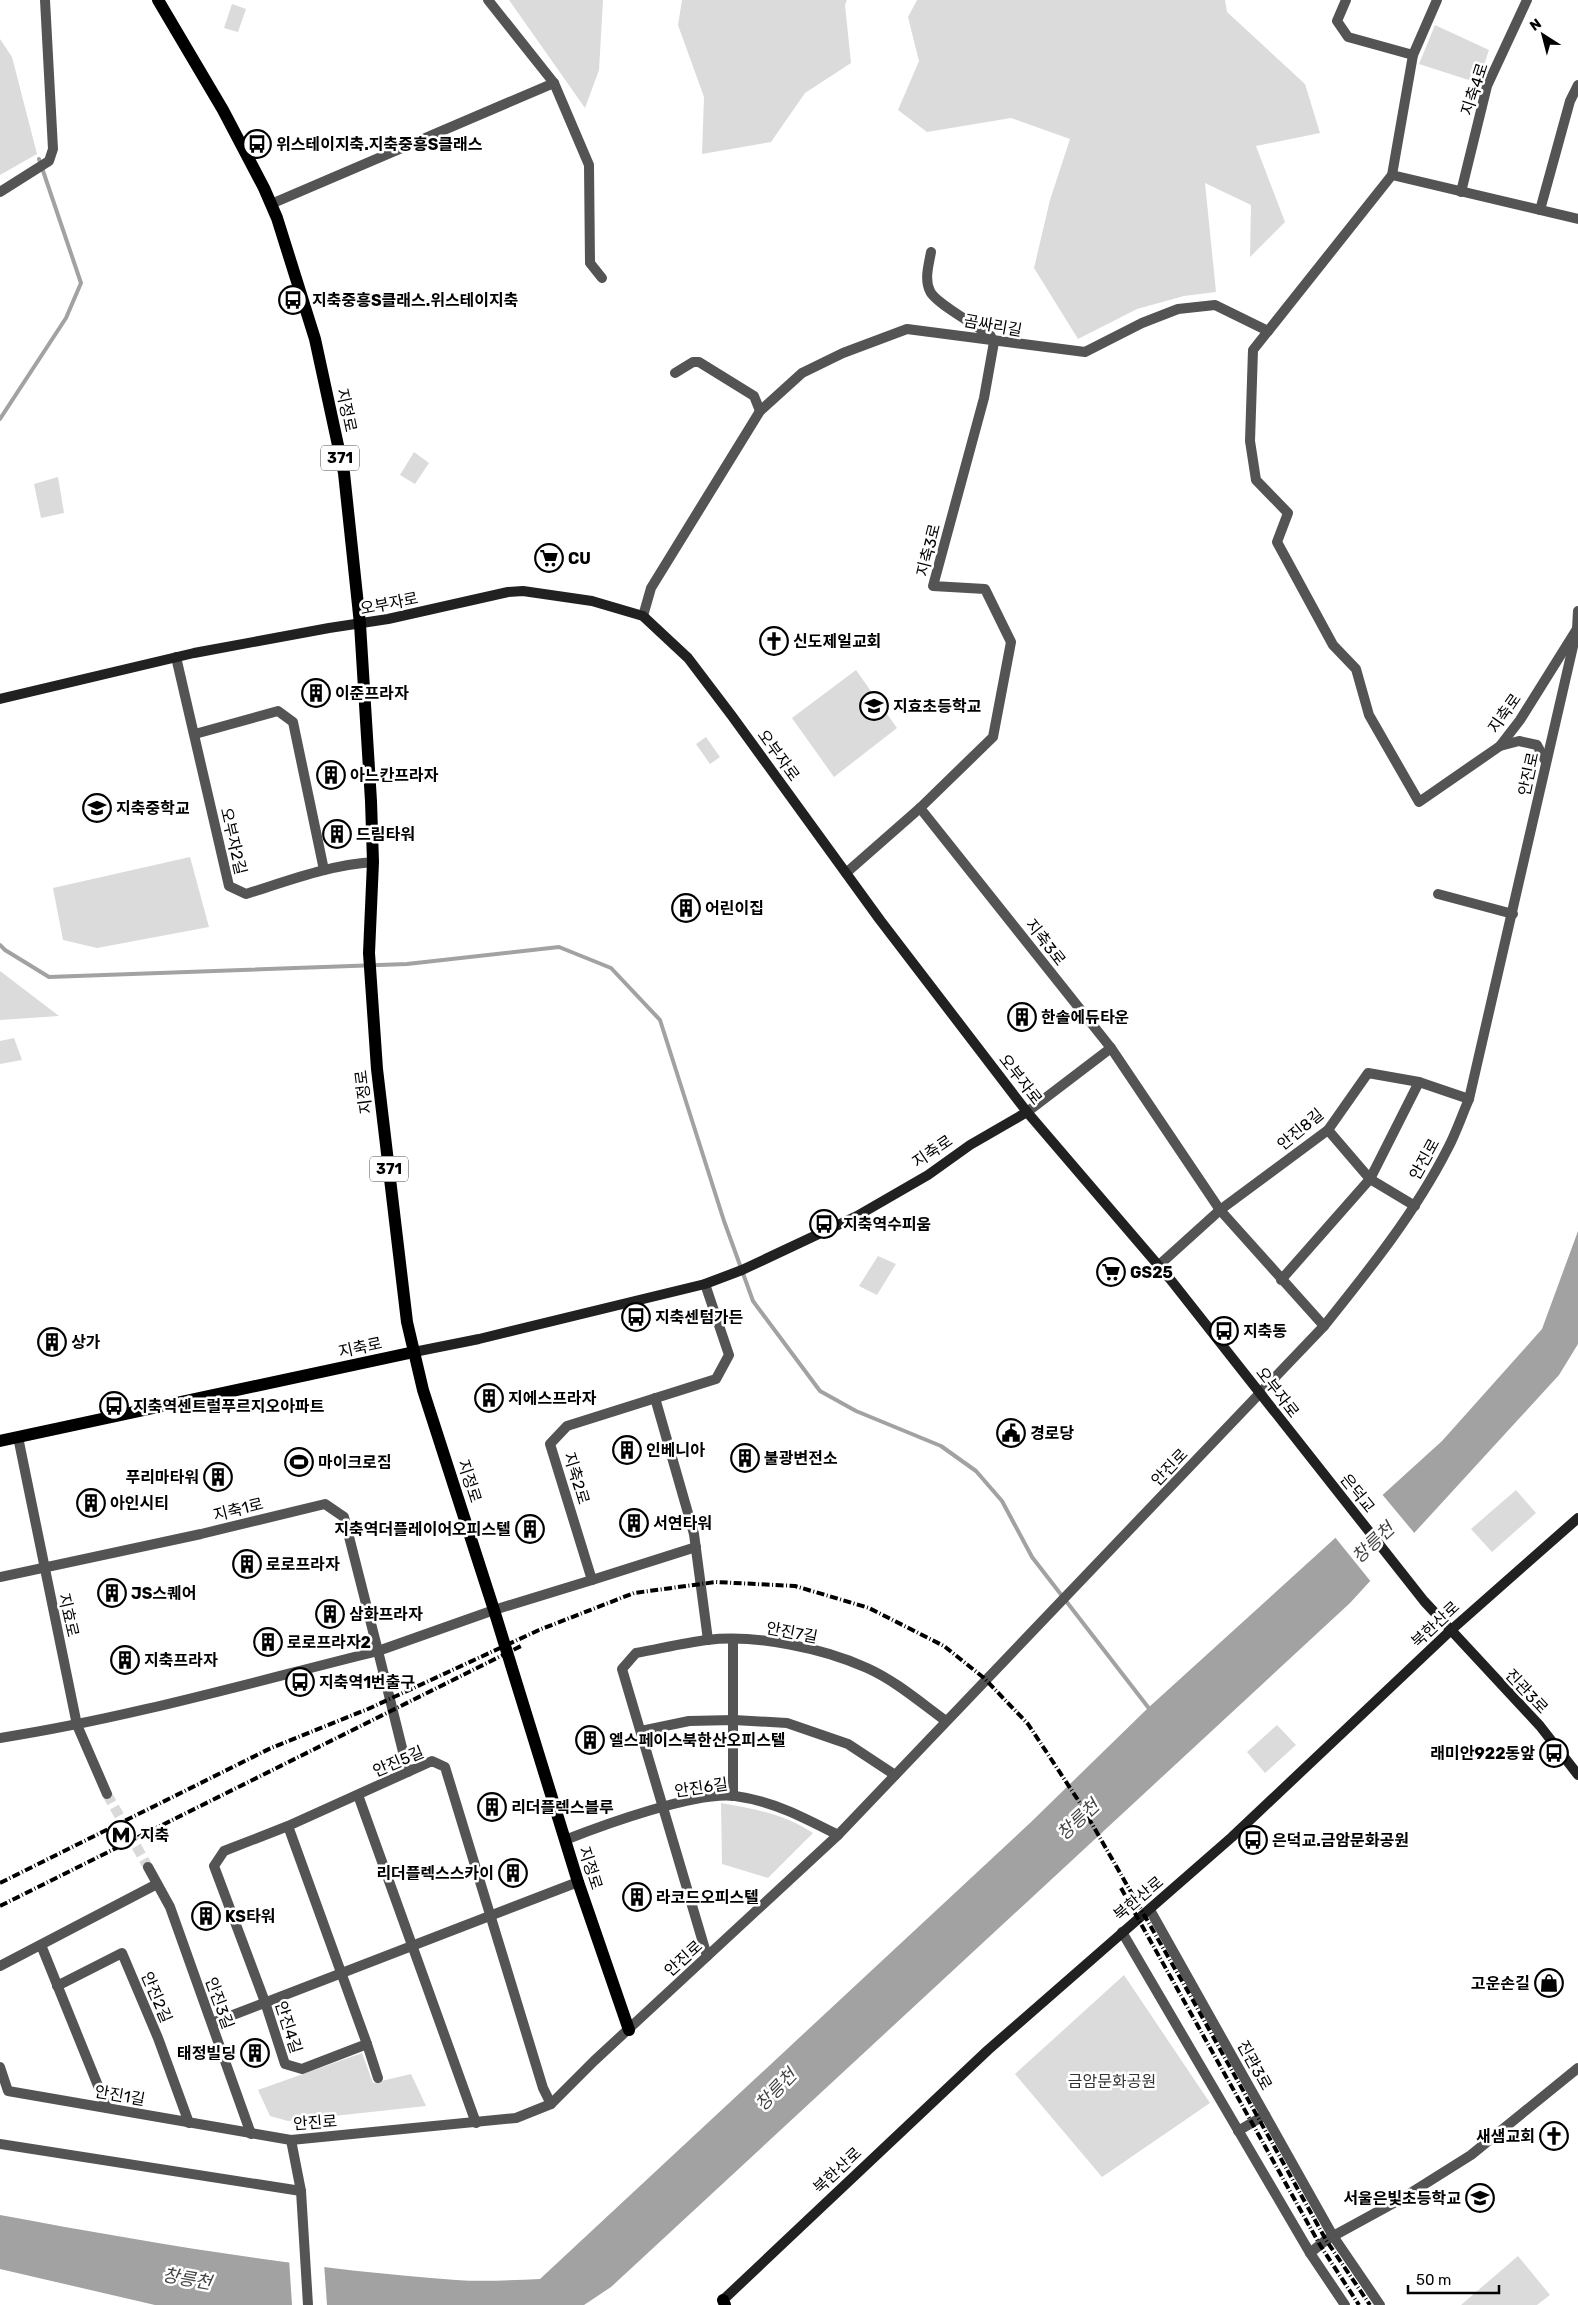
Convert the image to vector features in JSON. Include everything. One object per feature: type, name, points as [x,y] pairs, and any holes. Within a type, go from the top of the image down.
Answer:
[{"type":"main road","name":"지정로","points":[[158,0],[223,110],[271,204],[291,258],[315,339],[344,473],[360,624],[373,862],[369,953],[371,984],[379,1092],[407,1322],[423,1390],[494,1610],[578,1882],[629,2030]]},
{"type":"main road","name":"오부자로","points":[[0,699],[176,657],[329,628],[360,624],[523,591],[592,601],[643,616],[688,658],[846,873],[1027,1112],[1210,1328],[1291,1434]]},
{"type":"main road","name":"지축로","points":[[0,1442],[479,1339],[705,1284],[760,1263],[857,1216],[928,1175],[970,1145],[1027,1112]]},
{"type":"main road","name":"은덕교","points":[[1291,1434],[1450,1631]]},
{"type":"main road","name":"북한산로","points":[[721,2303],[988,2050],[1232,1837],[1450,1631],[1578,1518]]},
{"type":"main road","name":"진관3로","points":[[1450,1631],[1540,1726],[1578,1775]]},
{"type":"street","points":[[0,192],[48,161],[53,149],[45,0]]},
{"type":"street","points":[[488,0],[554,83],[589,165],[590,263],[602,278]]},
{"type":"street","points":[[1346,0],[1337,21],[1348,37],[1413,55]]},
{"type":"street","points":[[1268,331],[1392,175],[1413,55],[1437,0]]},
{"type":"street","name":"지축4로","points":[[1461,192],[1487,86],[1527,0]]},
{"type":"street","points":[[271,204],[554,83]]},
{"type":"street","points":[[1540,210],[1570,101],[1578,85]]},
{"type":"street","points":[[1392,175],[1578,219]]},
{"type":"street","points":[[932,252],[928,268],[930,291],[941,302],[990,335],[994,342]]},
{"type":"street","name":"곰싸리길","points":[[643,616],[651,588],[760,411],[802,373],[843,353],[907,329],[967,335],[994,342],[1085,352],[1142,323],[1178,309],[1215,305],[1268,331]]},
{"type":"street","name":"지축로","points":[[1268,331],[1253,350],[1250,441],[1256,480],[1288,513],[1276,542],[1333,645],[1356,668],[1369,715],[1419,802],[1500,746],[1520,720],[1577,630],[1578,611]]},
{"type":"street","name":"지축3로","points":[[846,873],[920,808],[993,737],[1011,642],[985,589],[933,586],[984,398],[994,342]]},
{"type":"street","points":[[675,373],[693,362],[699,362],[754,396],[760,411]]},
{"type":"street","name":"안진로","points":[[251,2134],[291,2140],[476,2123],[516,2118],[551,2104],[838,1835],[1324,1326],[1369,1270],[1415,1206],[1448,1148],[1469,1099],[1577,630]]},
{"type":"street","name":"오부자2길","points":[[176,657],[229,886],[246,894],[324,870],[352,863],[373,862]]},
{"type":"street","points":[[195,734],[278,711],[293,722],[324,870]]},
{"type":"street","points":[[1500,746],[1519,741],[1537,745],[1546,762]]},
{"type":"street","name":"지축3로","points":[[920,808],[1111,1048]]},
{"type":"street","points":[[1438,894],[1513,914]]},
{"type":"street","points":[[1111,1048],[1220,1210],[1324,1326]]},
{"type":"street","name":"지축로","points":[[1027,1112],[1111,1048]]},
{"type":"street","name":"안진8길","points":[[1158,1266],[1220,1210],[1328,1130],[1368,1073],[1419,1082],[1469,1099]]},
{"type":"street","points":[[1281,1280],[1370,1179],[1419,1082]]},
{"type":"street","points":[[1328,1130],[1370,1179],[1415,1206]]},
{"type":"street","name":"지축2로","points":[[592,1580],[550,1444],[567,1426],[716,1379],[729,1356],[705,1284]]},
{"type":"street","points":[[655,1398],[696,1547],[708,1640]]},
{"type":"street","name":"지효로","points":[[18,1437],[77,1724],[107,1794]]},
{"type":"street","name":"지축1로","points":[[0,1577],[325,1504],[344,1516],[408,1772]]},
{"type":"street","points":[[0,1738],[77,1724],[237,1687],[378,1651],[494,1610],[696,1547]]},
{"type":"street","name":"안진7길","points":[[641,1731],[622,1670],[636,1653],[708,1640],[758,1640],[816,1651],[867,1668],[907,1692],[946,1721]]},
{"type":"street","points":[[733,1640],[733,1796]]},
{"type":"street","points":[[708,1956],[641,1731],[689,1721],[734,1720],[787,1723],[848,1744],[895,1775]]},
{"type":"street","name":"안진5길","points":[[476,2123],[358,1795],[432,1760],[446,1767],[543,2088],[551,2104]]},
{"type":"street","points":[[358,1795],[288,1826],[378,2078]]},
{"type":"street","name":"안진6길","points":[[565,1840],[665,1807],[694,1800],[733,1796],[795,1812],[838,1835]]},
{"type":"street","name":"안진4길","points":[[288,1826],[224,1851],[214,1866],[286,2064],[302,2069],[367,2044]]},
{"type":"street","points":[[0,1966],[158,1884],[148,1867]]},
{"type":"street","points":[[212,2023],[578,1882]]},
{"type":"street","name":"안진3길","points":[[158,1884],[170,1908],[251,2134]]},
{"type":"street","name":"진관3로","points":[[1150,1910],[1333,2236],[1380,2305]]},
{"type":"street","points":[[1122,1932],[1310,2253],[1345,2305]]},
{"type":"street","points":[[40,1945],[107,2108]]},
{"type":"street","name":"안진2길","points":[[57,1986],[122,1953],[158,2038],[189,2123]]},
{"type":"street","name":"안진1길","points":[[0,2066],[8,2091],[251,2134]]},
{"type":"street","points":[[1310,2253],[1333,2236],[1401,2199],[1470,2154],[1578,2068]]},
{"type":"street","points":[[1238,2130],[1265,2115]]},
{"type":"street","points":[[291,2140],[302,2191],[308,2305]]},
{"type":"street","points":[[0,2144],[302,2191]]},
{"type":"green space","points":[[509,0],[603,0],[599,70],[585,108]]},
{"type":"green space","points":[[682,0],[847,0],[845,5],[851,63],[805,93],[771,142],[702,154],[704,97],[678,25]]},
{"type":"green space","points":[[917,0],[1225,0],[1227,12],[1305,84],[1320,133],[1256,146],[1285,222],[1250,257],[1251,205],[1205,183],[1216,292],[1184,296],[1137,309],[1078,339],[1034,268],[1050,200],[1070,139],[1011,118],[927,132],[898,110],[919,61],[908,17]]},
{"type":"green space","points":[[232,4],[246,9],[238,32],[224,28]]},
{"type":"green space","points":[[1435,25],[1489,50],[1478,83],[1419,64]]},
{"type":"green space","points":[[0,39],[12,57],[37,154],[0,175]]},
{"type":"green space","points":[[414,452],[429,463],[415,484],[400,475]]},
{"type":"green space","points":[[58,477],[64,513],[41,518],[34,484]]},
{"type":"green space","points":[[856,670],[897,728],[834,777],[792,718]]},
{"type":"green space","points":[[706,737],[720,757],[710,764],[696,744]]},
{"type":"green space","points":[[190,857],[209,927],[97,948],[63,940],[53,888]]},
{"type":"green space","points":[[0,971],[59,1016],[0,1020]]},
{"type":"green space","points":[[14,1038],[22,1060],[0,1064],[0,1041]]},
{"type":"green space","points":[[878,1256],[896,1264],[877,1295],[859,1286]]},
{"type":"green space","points":[[1516,1490],[1536,1513],[1492,1552],[1471,1529]]},
{"type":"green space","points":[[1277,1725],[1296,1745],[1265,1773],[1247,1752]]},
{"type":"green space","points":[[721,1803],[758,1810],[781,1817],[813,1833],[768,1878],[722,1864]]},
{"type":"green space","name":"금암문화공원","points":[[1124,1975],[1210,2103],[1102,2177],[1015,2074]]},
{"type":"green space","points":[[362,2053],[373,2083],[411,2074],[426,2106],[288,2121],[270,2116],[258,2090]]},
{"type":"green space","points":[[1518,2256],[1550,2295],[1537,2305],[1461,2305]]},
{"type":"water","name":"창릉천","points":[[1578,1231],[1578,1344],[1559,1375],[1350,1603],[611,2287],[584,2305],[155,2305],[0,2269],[0,2215],[227,2254],[342,2269],[467,2281],[540,2279],[1030,1823],[1148,1708],[1442,1441],[1542,1329]]},
{"type":"pier","points":[[1381,1493],[1416,1535],[1372,1583],[1334,1536]]},
{"type":"pier","points":[[289,2258],[324,2263],[327,2305],[292,2305]]},
{"type":"waterway","points":[[0,419],[66,318],[81,283],[39,159]]},
{"type":"waterway","points":[[0,945],[49,977],[407,964],[559,947],[611,968],[660,1020],[724,1221],[753,1301],[820,1391],[856,1411],[941,1446],[976,1471],[1002,1501],[1032,1557],[1151,1711]]},
{"type":"tunnel","points":[[107,1794],[148,1867]]},
{"type":"railway","points":[[0,1883],[271,1748],[368,1709],[539,1630],[634,1593],[716,1582],[795,1586],[869,1608],[944,1646],[984,1678],[1028,1724],[1080,1803],[1190,1995],[1326,2240],[1370,2305]]},
{"type":"railway","points":[[0,1906],[521,1646]]},
{"type":"railway","points":[[1121,1888],[1320,2245],[1359,2305]]},
{"type":"place","name":"위스테이지축.지축중흥S클래스","points":[[257,144]]},
{"type":"place","name":"지축중흥S클래스.위스테이지축","points":[[293,300]]},
{"type":"place","name":"CU","points":[[549,558]]},
{"type":"place","name":"신도제일교회","points":[[774,641]]},
{"type":"place","name":"이준프라자","points":[[316,693]]},
{"type":"place","name":"지효초등학교","points":[[874,706]]},
{"type":"place","name":"아느칸프라자","points":[[331,775]]},
{"type":"place","name":"지축중학교","points":[[97,808]]},
{"type":"place","name":"드림타워","points":[[337,834]]},
{"type":"place","name":"어린이집","points":[[686,908]]},
{"type":"place","name":"한솔에듀타운","points":[[1022,1017]]},
{"type":"place","name":"지축역수피움","points":[[824,1224]]},
{"type":"place","name":"GS25","points":[[1111,1272]]},
{"type":"place","name":"지축센텀가든","points":[[636,1317]]},
{"type":"place","name":"지축동","points":[[1224,1331]]},
{"type":"place","name":"상가","points":[[52,1342]]},
{"type":"place","name":"지에스프라자","points":[[489,1398]]},
{"type":"place","name":"지축역센트럴푸르지오아파트","points":[[114,1406]]},
{"type":"place","name":"경로당","points":[[1011,1433]]},
{"type":"place","name":"인베니아","points":[[627,1450]]},
{"type":"place","name":"불광변전소","points":[[745,1458]]},
{"type":"place","name":"마이크로짐","points":[[299,1462]]},
{"type":"place","name":"푸리마타워","points":[[218,1477]]},
{"type":"place","name":"아인시티","points":[[91,1503]]},
{"type":"place","name":"서연타워","points":[[634,1523]]},
{"type":"place","name":"지축역더플레이어오피스텔","points":[[530,1529]]},
{"type":"place","name":"로로프라자","points":[[247,1564]]},
{"type":"place","name":"JS스퀘어","points":[[112,1593]]},
{"type":"place","name":"삼화프라자","points":[[330,1614]]},
{"type":"place","name":"로로프라자2","points":[[268,1642]]},
{"type":"place","name":"지축프라자","points":[[125,1660]]},
{"type":"place","name":"지축역1번출구","points":[[300,1682]]},
{"type":"place","name":"엘스페이스북한산오피스텔","points":[[590,1740]]},
{"type":"place","name":"래미안922동앞","points":[[1554,1753]]},
{"type":"place","name":"리더플렉스블루","points":[[492,1807]]},
{"type":"place","name":"지축","points":[[121,1835]]},
{"type":"place","name":"은덕교.금암문화공원","points":[[1253,1840]]},
{"type":"place","name":"리더플렉스스카이","points":[[513,1873]]},
{"type":"place","name":"라코드오피스텔","points":[[637,1897]]},
{"type":"place","name":"KS타워","points":[[206,1916]]},
{"type":"place","name":"고운손길","points":[[1549,1983]]},
{"type":"place","name":"태정빌딩","points":[[255,2053]]},
{"type":"place","name":"새샘교회","points":[[1554,2136]]},
{"type":"place","name":"서울은빛초등학교","points":[[1480,2198]]}]
